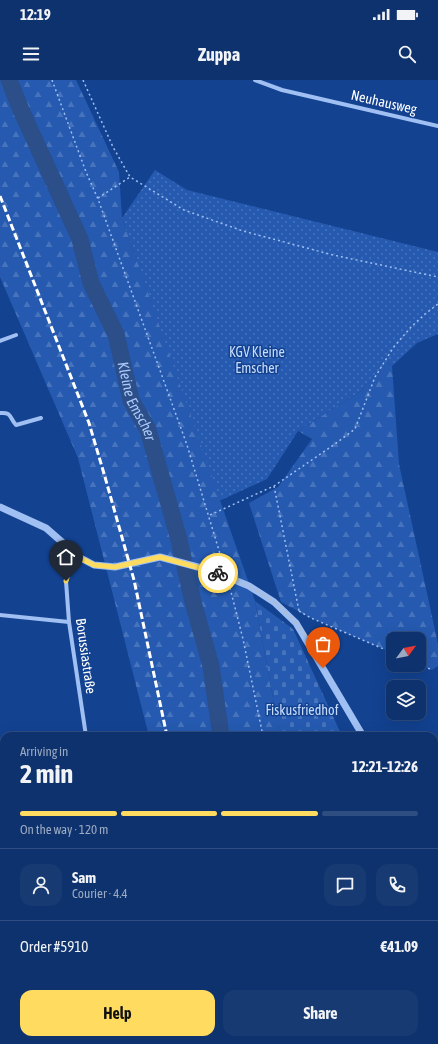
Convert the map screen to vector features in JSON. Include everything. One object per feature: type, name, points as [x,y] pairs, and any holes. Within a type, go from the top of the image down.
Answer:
[{"type":"street","name":"Neuhausweg","points":[[255,80],[282,90],[438,126]]},
{"type":"street","points":[[0,341],[16,335]]},
{"type":"street","points":[[0,413],[6,412],[10,415],[16,425],[41,418]]},
{"type":"street","points":[[0,508],[46,528],[74,555],[94,565],[115,567],[160,557],[212,571],[249,586],[274,602],[296,623],[361,732]]},
{"type":"street","name":"Borussiastraße","points":[[74,555],[66,581],[69,622],[85,732]]},
{"type":"street","points":[[0,615],[69,622]]},
{"type":"path","points":[[52,80],[86,172],[98,199],[187,445],[227,576],[243,639],[262,732]]},
{"type":"path","points":[[83,80],[113,147],[130,177],[184,210],[243,231],[333,255],[438,277]]},
{"type":"path","points":[[98,199],[130,177]]},
{"type":"path","points":[[209,515],[274,486],[355,429],[375,377],[393,348],[411,327],[438,304]]},
{"type":"path","points":[[274,486],[299,611],[296,623]]},
{"type":"path","points":[[299,611],[310,618],[386,650]]},
{"type":"path","points":[[426,667],[432,670]]},
{"type":"green space","points":[[0,80],[76,80],[119,172],[122,218],[255,601],[279,732],[148,732],[78,458],[0,277]]},
{"type":"green space","name":"KGV Kleine Emscher","points":[[155,170],[187,190],[438,252],[438,334],[417,343],[392,366],[386,362],[361,391],[298,431],[267,479],[219,501],[122,218]]},
{"type":"green space","points":[[386,362],[392,366],[399,464],[438,644],[438,666],[432,670],[426,667],[426,632],[386,632],[386,650],[311,618],[281,602],[249,503],[278,487],[312,439],[298,431],[361,391]]},
{"type":"green space","name":"Fiskusfriedhof","points":[[255,601],[293,629],[340,732],[279,732]]},
{"type":"waterway","name":"Kleine Emscher","points":[[9,80],[21,110],[80,239],[91,283],[116,334],[131,400],[148,430],[178,536],[193,602],[211,666],[220,732]]},
{"type":"railway","points":[[0,196],[89,423],[134,580],[166,732]]},
{"type":"way so far","points":[[218,573],[249,586],[274,602],[296,623],[323,668]]},
{"type":"route","points":[[66,581],[74,555],[94,565],[115,567],[160,557],[218,573]]}]
